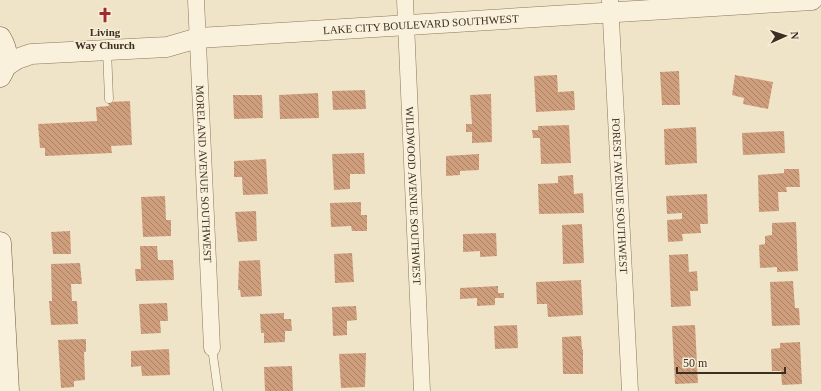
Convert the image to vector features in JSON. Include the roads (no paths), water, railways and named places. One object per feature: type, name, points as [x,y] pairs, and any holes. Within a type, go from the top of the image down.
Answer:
[{"type":"main road","points":[[0,38],[5,47],[7,57],[3,72]]},
{"type":"main road","points":[[0,243],[8,391]]},
{"type":"street","name":"MORELAND AVENUE SOUTHWEST","points":[[196,0],[212,348]]},
{"type":"street","name":"WILDWOOD AVENUE SOUTHWEST","points":[[405,0],[422,391]]},
{"type":"street","name":"LAKE CITY BOULEVARD SOUTHWEST","points":[[3,72],[17,59],[31,54],[166,47],[198,38],[406,26],[610,6],[812,0]]},
{"type":"street","name":"FOREST AVENUE SOUTHWEST","points":[[610,6],[630,391]]},
{"type":"street","name":"LAKE CITY BOULEVARD SOUTHWEST","points":[[0,38],[15,48],[31,54]]},
{"type":"lane","points":[[107,50],[109,99]]},
{"type":"lane","points":[[212,348],[218,391]]},
{"type":"place","name":"Living Way Church","points":[[105,15]]}]
